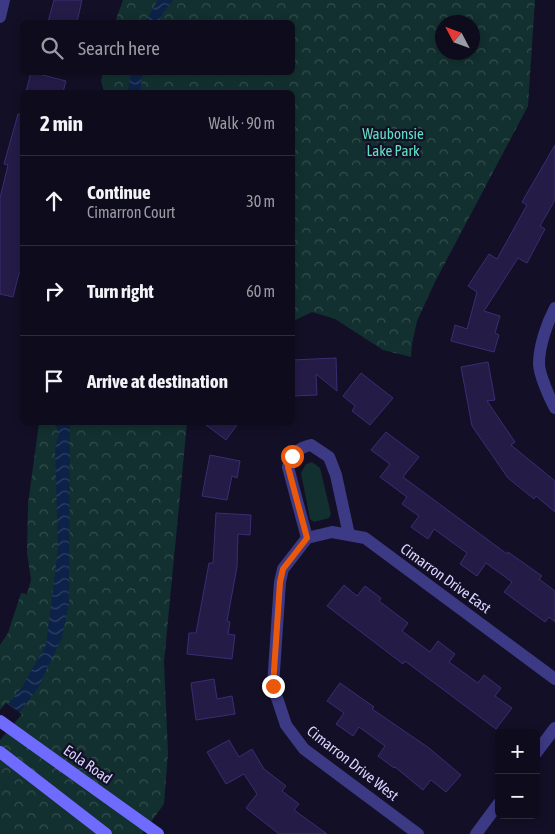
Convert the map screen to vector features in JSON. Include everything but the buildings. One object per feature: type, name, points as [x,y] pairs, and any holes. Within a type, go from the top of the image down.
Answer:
[{"type":"main road","name":"Eola Road","points":[[0,721],[158,834]]},
{"type":"main road","points":[[0,752],[106,834]]},
{"type":"street","points":[[0,17],[4,0]]},
{"type":"street","points":[[555,308],[545,332],[539,365],[555,408]]},
{"type":"street","points":[[307,538],[288,467],[292,456],[300,448],[311,445],[329,457],[336,475],[349,535]]},
{"type":"street","name":"Cimarron Drive East","points":[[307,538],[332,532],[365,538],[555,679]]},
{"type":"street","name":"Cimarron Drive West","points":[[307,538],[283,569],[280,582],[273,686],[281,716],[295,739],[304,749],[418,834]]},
{"type":"street","points":[[540,748],[555,728]]},
{"type":"street","points":[[476,834],[495,808]]},
{"type":"green space","name":"Waubonsie Lake Park","points":[[123,0],[535,0],[528,106],[435,282],[417,321],[411,357],[383,350],[335,319],[312,312],[295,320],[295,90],[103,90],[101,81],[102,75],[295,75],[295,20],[116,20]]},
{"type":"green space","points":[[39,425],[187,425],[164,662],[168,753],[164,804],[142,834],[0,834],[0,645],[8,633],[21,593],[27,594],[31,580],[27,553],[28,504]]},
{"type":"green space","points":[[312,462],[320,468],[331,514],[329,518],[314,522],[310,519],[301,473],[306,464]]},
{"type":"water","points":[[158,0],[173,0],[160,20],[146,20]]},
{"type":"water","points":[[131,75],[143,75],[140,90],[128,90]]},
{"type":"water","points":[[56,425],[70,425],[69,604],[62,637],[38,688],[0,738],[0,714],[22,687],[46,645],[58,549],[55,448],[59,434]]},
{"type":"pier","points":[[6,703],[22,714],[0,740],[0,710]]},
{"type":"route","points":[[273,686],[277,603],[280,582],[283,569],[307,538],[288,467],[292,456]]}]
